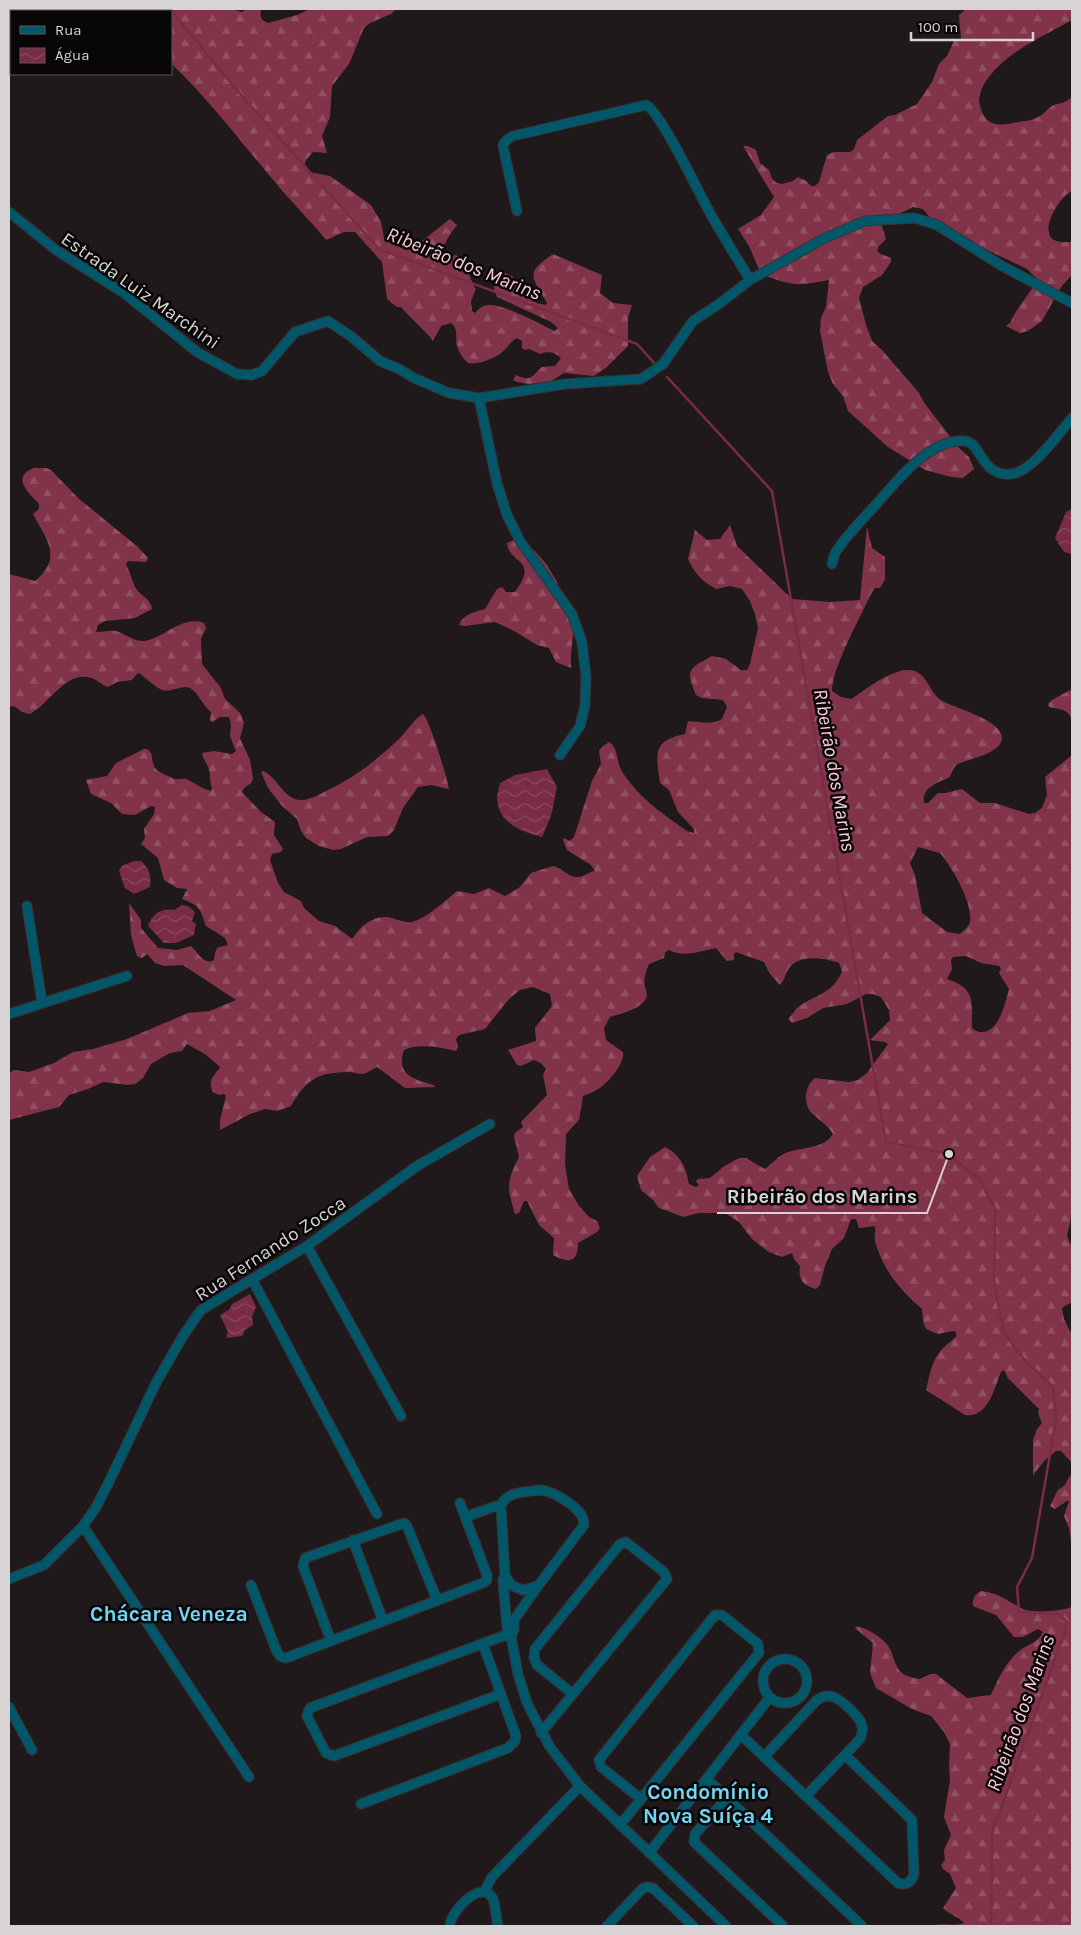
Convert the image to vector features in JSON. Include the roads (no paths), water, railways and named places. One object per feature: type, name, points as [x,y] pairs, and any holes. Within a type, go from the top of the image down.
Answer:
[{"type":"street","points":[[517,211],[503,146],[506,140],[510,137],[526,133],[646,105],[654,112],[671,140],[710,213],[750,280]]},
{"type":"street","name":"Estrada Luiz Marchini","points":[[9,212],[56,250],[124,293],[197,352],[237,374],[252,375],[262,371],[295,332],[328,321],[352,336],[380,361],[449,393],[479,398],[564,384],[641,379],[663,364],[693,321],[750,280],[824,238],[866,221],[914,218],[937,225],[1002,266],[1072,303]]},
{"type":"street","points":[[479,398],[496,483],[508,515],[520,541],[572,614],[582,642],[586,677],[585,706],[580,726],[560,755]]},
{"type":"street","points":[[832,564],[837,550],[856,527],[891,488],[929,452],[940,446],[965,440],[974,446],[986,465],[1000,473],[1011,474],[1018,472],[1032,462],[1072,418]]},
{"type":"street","points":[[27,906],[42,1002]]},
{"type":"street","points":[[9,1014],[127,976]]},
{"type":"street","name":"Rua Fernando Zocca","points":[[9,1579],[44,1565],[83,1526],[95,1509],[156,1383],[183,1336],[201,1310],[307,1246],[417,1166],[490,1124]]},
{"type":"street","points":[[307,1246],[401,1416]]},
{"type":"street","points":[[252,1279],[377,1514]]},
{"type":"street","points":[[511,1636],[514,1630],[514,1620],[583,1528],[584,1521],[582,1515],[556,1494],[541,1490],[508,1496],[501,1506],[505,1575],[503,1580],[508,1628],[522,1689],[541,1733],[559,1761],[580,1786],[726,1926]]},
{"type":"street","points":[[251,1585],[280,1656],[286,1658],[483,1583],[487,1580],[487,1575],[460,1502]]},
{"type":"street","points":[[465,1517],[501,1506]]},
{"type":"street","points":[[331,1641],[303,1562],[306,1558],[402,1522],[405,1523],[437,1600]]},
{"type":"street","points":[[83,1526],[249,1777]]},
{"type":"street","points":[[353,1540],[384,1621]]},
{"type":"street","points":[[541,1733],[573,1694],[667,1579],[664,1572],[626,1542],[620,1544],[535,1650],[534,1658],[537,1665],[573,1694]]},
{"type":"street","points":[[505,1575],[511,1585],[517,1588],[528,1590],[538,1586]]},
{"type":"street","points":[[620,1825],[759,1653],[760,1647],[756,1642],[722,1615],[715,1615],[599,1760],[602,1767],[641,1799]]},
{"type":"street","points":[[501,1694],[334,1756],[326,1753],[307,1716],[310,1708],[503,1636],[511,1636]]},
{"type":"street","points":[[361,1804],[508,1748],[516,1736],[483,1644]]},
{"type":"street","points":[[787,1660],[801,1666],[807,1680],[802,1695],[794,1701],[784,1703],[770,1697],[766,1693],[764,1683],[768,1668],[776,1662],[787,1660]]},
{"type":"street","points":[[764,1756],[817,1700],[828,1695],[839,1699],[858,1717],[862,1724],[860,1739],[806,1796]]},
{"type":"street","points":[[649,1853],[770,1697]]},
{"type":"street","points":[[9,1707],[32,1750]]},
{"type":"street","points":[[741,1735],[898,1883],[905,1884],[910,1881],[914,1874],[912,1820],[845,1755]]},
{"type":"street","points":[[706,1778],[862,1926]]},
{"type":"street","points":[[450,1926],[451,1917],[472,1895],[484,1892],[492,1877],[580,1786]]},
{"type":"street","points":[[727,1798],[694,1834],[694,1842],[783,1926]]},
{"type":"street","points":[[607,1926],[643,1888],[647,1887],[653,1888],[687,1924]]},
{"type":"street","points":[[484,1892],[493,1899],[498,1926]]},
{"type":"water","points":[[1072,509],[1072,554],[1064,552],[1055,538],[1066,512]]},
{"type":"water","points":[[547,769],[557,787],[551,816],[542,837],[513,826],[507,821],[499,808],[497,797],[500,783],[515,775]]},
{"type":"water","points":[[134,861],[141,861],[148,870],[150,887],[134,894],[125,888],[119,871],[122,866]]},
{"type":"water","points":[[182,905],[188,906],[195,912],[192,921],[196,924],[194,935],[176,943],[164,943],[148,926],[150,921],[158,912],[175,910]]},
{"type":"water","points":[[250,1294],[256,1307],[252,1317],[253,1325],[245,1330],[242,1336],[226,1338],[228,1332],[220,1315],[230,1309],[232,1304]]},
{"type":"waterway","name":"Ribeirão dos Marins","points":[[172,11],[246,101],[379,249],[637,344],[657,366]]},
{"type":"waterway","name":"Ribeirão dos Marins","points":[[667,377],[772,491],[886,1142],[949,1154],[981,1182],[995,1209],[994,1284],[1004,1333],[1023,1358],[1053,1387],[1056,1420],[1032,1558],[1017,1587],[1019,1612],[1058,1614],[1067,1622],[992,1833],[991,1926]]},
{"type":"place","name":"Ribeirão dos Marins","points":[[949,1154]]},
{"type":"district","name":"Chácara Veneza","points":[[169,1614]]},
{"type":"district","name":"Condomínio Nova Suíça 4","points":[[708,1804]]}]
